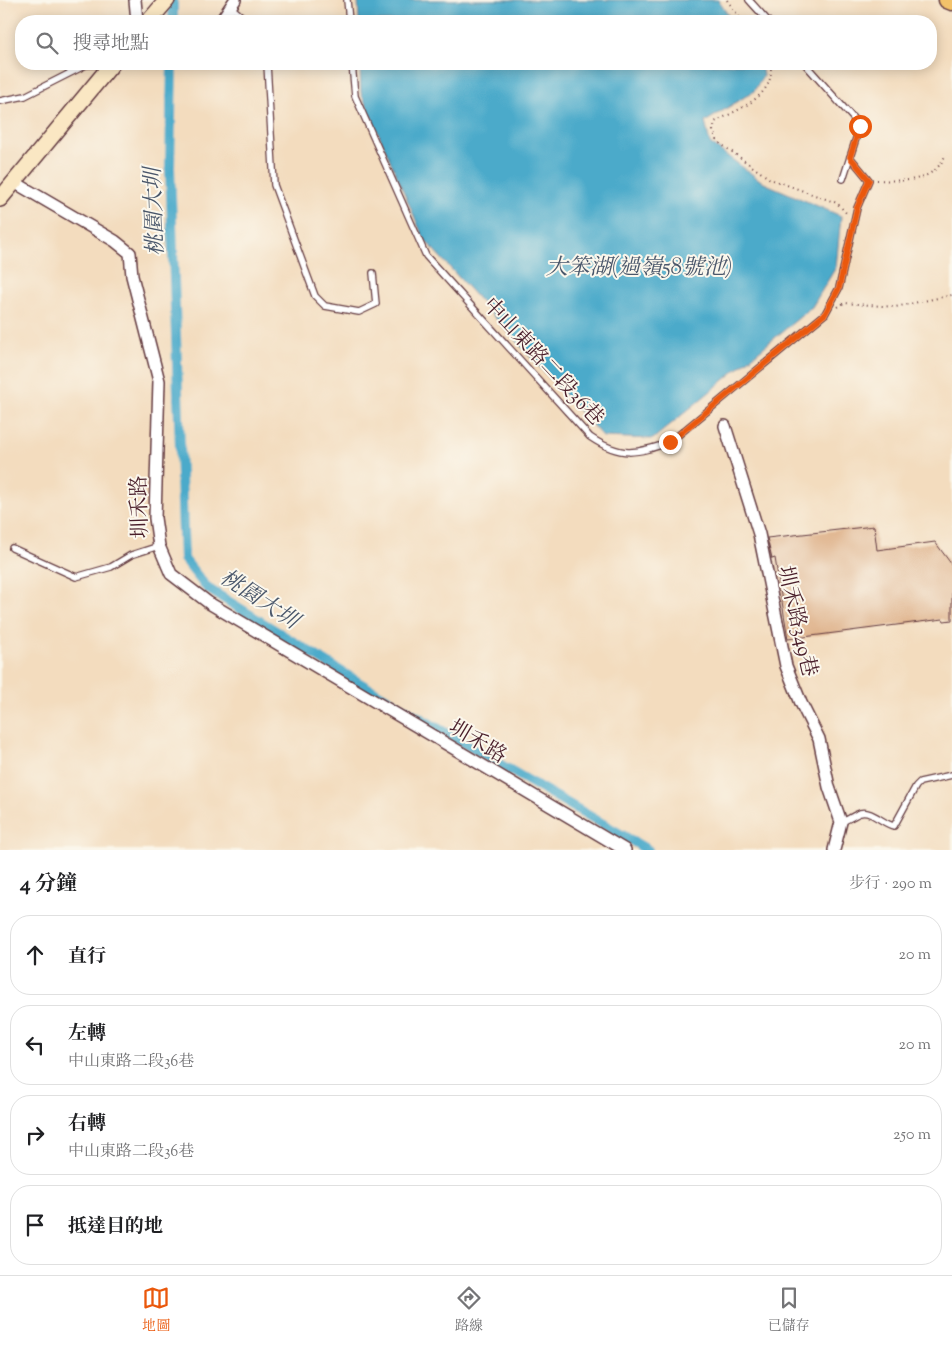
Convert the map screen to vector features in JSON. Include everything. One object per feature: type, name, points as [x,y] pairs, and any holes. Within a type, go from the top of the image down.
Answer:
[{"type":"main road","points":[[947,0],[952,2]]},
{"type":"main road","points":[[153,15],[163,2]]},
{"type":"main road","points":[[0,198],[107,70]]},
{"type":"street","points":[[135,0],[136,15]]},
{"type":"street","points":[[226,15],[234,4]]},
{"type":"street","name":"圳禾路","points":[[14,182],[115,241],[130,254],[132,276],[159,380],[155,518],[159,546],[171,574],[209,603],[625,850]]},
{"type":"street","name":"圳禾路349巷","points":[[725,426],[759,534],[786,666],[800,703],[819,739],[829,787],[841,822]]},
{"type":"street","points":[[834,850],[841,822]]},
{"type":"lane","points":[[347,0],[348,15]]},
{"type":"lane","points":[[749,0],[763,15]]},
{"type":"lane","points":[[234,4],[242,15]]},
{"type":"lane","points":[[0,101],[24,96],[76,70]]},
{"type":"lane","points":[[267,70],[274,186],[315,296],[325,306],[359,312],[376,304],[373,273]]},
{"type":"lane","name":"中山東路二段36巷","points":[[353,70],[355,96],[426,256],[590,436],[607,448],[640,453],[670,442],[825,314],[839,288],[857,208],[869,180]]},
{"type":"lane","points":[[810,70],[860,126],[843,179]]},
{"type":"lane","points":[[850,157],[869,180]]},
{"type":"lane","points":[[12,548],[76,577],[111,567],[131,555],[159,546]]},
{"type":"lane","points":[[841,822],[860,813],[869,813],[887,825],[894,826],[920,782],[952,776]]},
{"type":"path","points":[[727,0],[738,15]]},
{"type":"path","points":[[772,70],[769,84],[757,98],[715,122],[713,131],[715,137],[718,142],[770,179],[837,203],[849,216],[853,227]]},
{"type":"path","points":[[869,180],[923,179],[941,164],[945,156]]},
{"type":"path","points":[[825,314],[844,303],[895,307],[952,295]]},
{"type":"water","points":[[358,0],[718,0],[728,15],[359,15]]},
{"type":"water","name":"大笨湖(過嶺58號池)","points":[[360,70],[762,70],[763,76],[754,91],[705,122],[710,143],[764,183],[841,216],[836,267],[812,307],[653,439],[603,437],[424,239],[361,93]]},
{"type":"building","points":[[874,526],[877,550],[935,542],[952,565],[952,620],[944,621],[943,619],[788,639],[775,558],[772,559],[767,538]]},
{"type":"waterway","name":"桃園大圳","points":[[173,0],[173,15]]},
{"type":"waterway","name":"桃園大圳","points":[[172,70],[170,168],[184,559],[207,588],[358,682],[648,850]]},
{"type":"route","points":[[670,442],[825,314],[839,288],[857,208],[869,180],[850,157],[860,126]]}]
